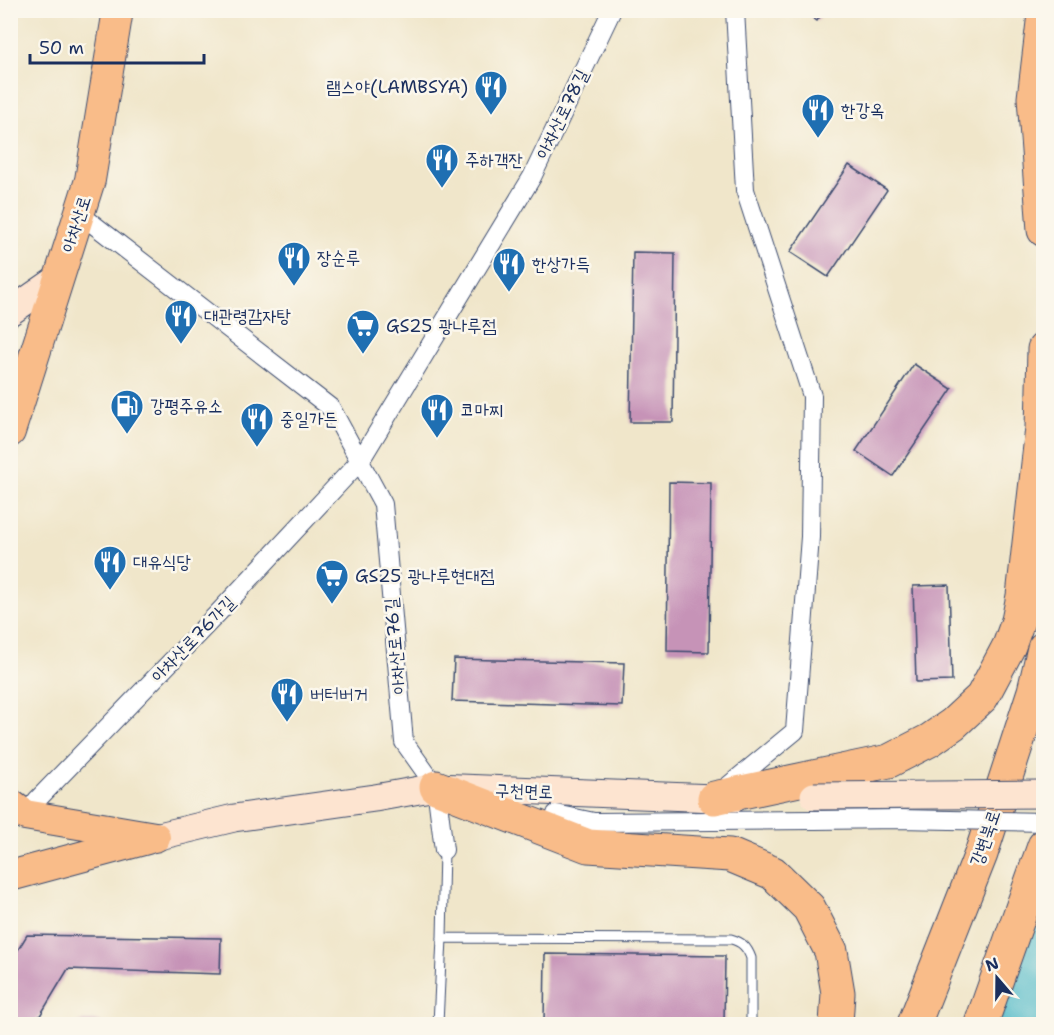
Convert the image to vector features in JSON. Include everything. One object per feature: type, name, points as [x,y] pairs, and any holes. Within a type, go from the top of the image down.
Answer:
[{"type":"highway","points":[[1044,14],[1034,98],[1044,230]]},
{"type":"highway","points":[[714,798],[889,761],[930,740],[953,724],[982,697],[1009,646],[1018,621],[1023,596],[1042,428],[1044,349]]},
{"type":"highway","name":"강변북로","points":[[914,1024],[981,854],[1034,691],[1044,648]]},
{"type":"highway","points":[[436,787],[588,846],[730,855],[773,873],[809,908],[831,951],[838,993],[836,1024]]},
{"type":"highway","points":[[981,1024],[1044,846]]},
{"type":"main road","name":"아차산로","points":[[10,432],[90,180],[118,10]]},
{"type":"main road","points":[[10,312],[59,278]]},
{"type":"main road","name":"구천면로","points":[[10,861],[155,837],[234,818],[436,787],[714,798],[814,808],[1044,794]]},
{"type":"main road","points":[[18,809],[155,837]]},
{"type":"main road","points":[[10,876],[155,837]]},
{"type":"street","name":"아차산로78길","points":[[360,461],[532,177],[612,10]]},
{"type":"street","points":[[714,798],[795,731],[810,537],[812,396],[745,190],[735,10]]},
{"type":"street","name":"아차산로76길","points":[[80,214],[331,408],[383,504],[404,742],[436,787],[444,850]]},
{"type":"street","name":"아차산로76가길","points":[[18,809],[37,800],[219,612],[360,461]]},
{"type":"street","points":[[556,814],[594,822],[814,808],[900,819],[1044,822]]},
{"type":"lane","name":"아차산로76길","points":[[438,1024],[444,850]]},
{"type":"lane","points":[[442,938],[731,939],[740,942],[747,949],[751,958],[752,1024]]},
{"type":"water","points":[[1043,861],[1043,1024],[995,1024]]},
{"type":"building","points":[[802,10],[824,10],[817,21]]},
{"type":"building","points":[[849,165],[887,190],[828,277],[790,252]]},
{"type":"building","points":[[633,252],[675,253],[673,422],[630,422]]},
{"type":"building","points":[[914,364],[952,389],[893,476],[856,451]]},
{"type":"building","points":[[669,482],[711,483],[709,652],[667,651]]},
{"type":"building","points":[[949,585],[952,681],[916,682],[913,586]]},
{"type":"building","points":[[454,659],[624,663],[622,706],[452,701]]},
{"type":"building","points":[[27,935],[221,938],[220,974],[68,969],[35,1024],[10,1024],[10,963]]},
{"type":"building","points":[[545,954],[725,956],[724,1024],[544,1024]]},
{"type":"building","points":[[83,1021],[98,1021],[104,1024],[75,1024]]},
{"type":"place","name":"램스야(LAMBSYA)","points":[[491,116]]},
{"type":"place","name":"한강옥","points":[[818,139]]},
{"type":"place","name":"주하객잔","points":[[442,189]]},
{"type":"place","name":"장순루","points":[[294,287]]},
{"type":"place","name":"한상가득","points":[[509,293]]},
{"type":"place","name":"대관령감자탕","points":[[181,345]]},
{"type":"place","name":"GS25 광나루점","points":[[363,355]]},
{"type":"place","name":"강평주유소","points":[[127,435]]},
{"type":"place","name":"코마찌","points":[[437,439]]},
{"type":"place","name":"중일가든","points":[[257,448]]},
{"type":"place","name":"대유식당","points":[[110,591]]},
{"type":"place","name":"GS25 광나루현대점","points":[[332,605]]},
{"type":"place","name":"버터버거","points":[[287,723]]}]
